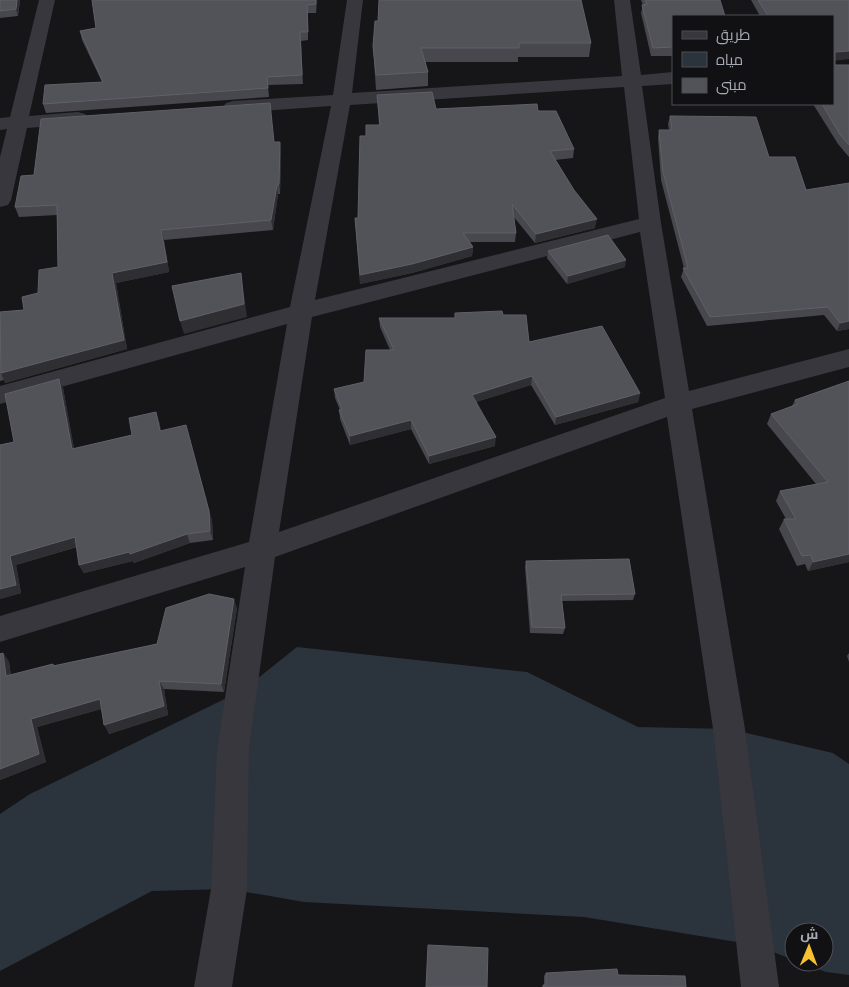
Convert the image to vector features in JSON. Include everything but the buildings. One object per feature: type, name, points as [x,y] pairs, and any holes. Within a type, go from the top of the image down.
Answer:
[{"type":"street","points":[[0,200],[9,123],[47,0]]},
{"type":"street","points":[[213,987],[229,889],[233,750],[262,550],[301,312],[342,99],[355,0]]},
{"type":"street","points":[[622,0],[650,223],[729,728],[760,987]]},
{"type":"street","points":[[214,108],[672,78]]},
{"type":"street","points":[[9,123],[96,117]]},
{"type":"street","points":[[0,395],[301,312],[650,223]]},
{"type":"street","points":[[0,629],[262,550],[677,404],[849,358]]},
{"type":"water","points":[[297,647],[527,672],[638,727],[729,729],[833,753],[849,764],[849,975],[826,972],[834,972],[834,922],[784,922],[784,956],[755,945],[584,917],[304,902],[229,889],[152,891],[0,971],[0,814],[30,794],[243,690]]}]
